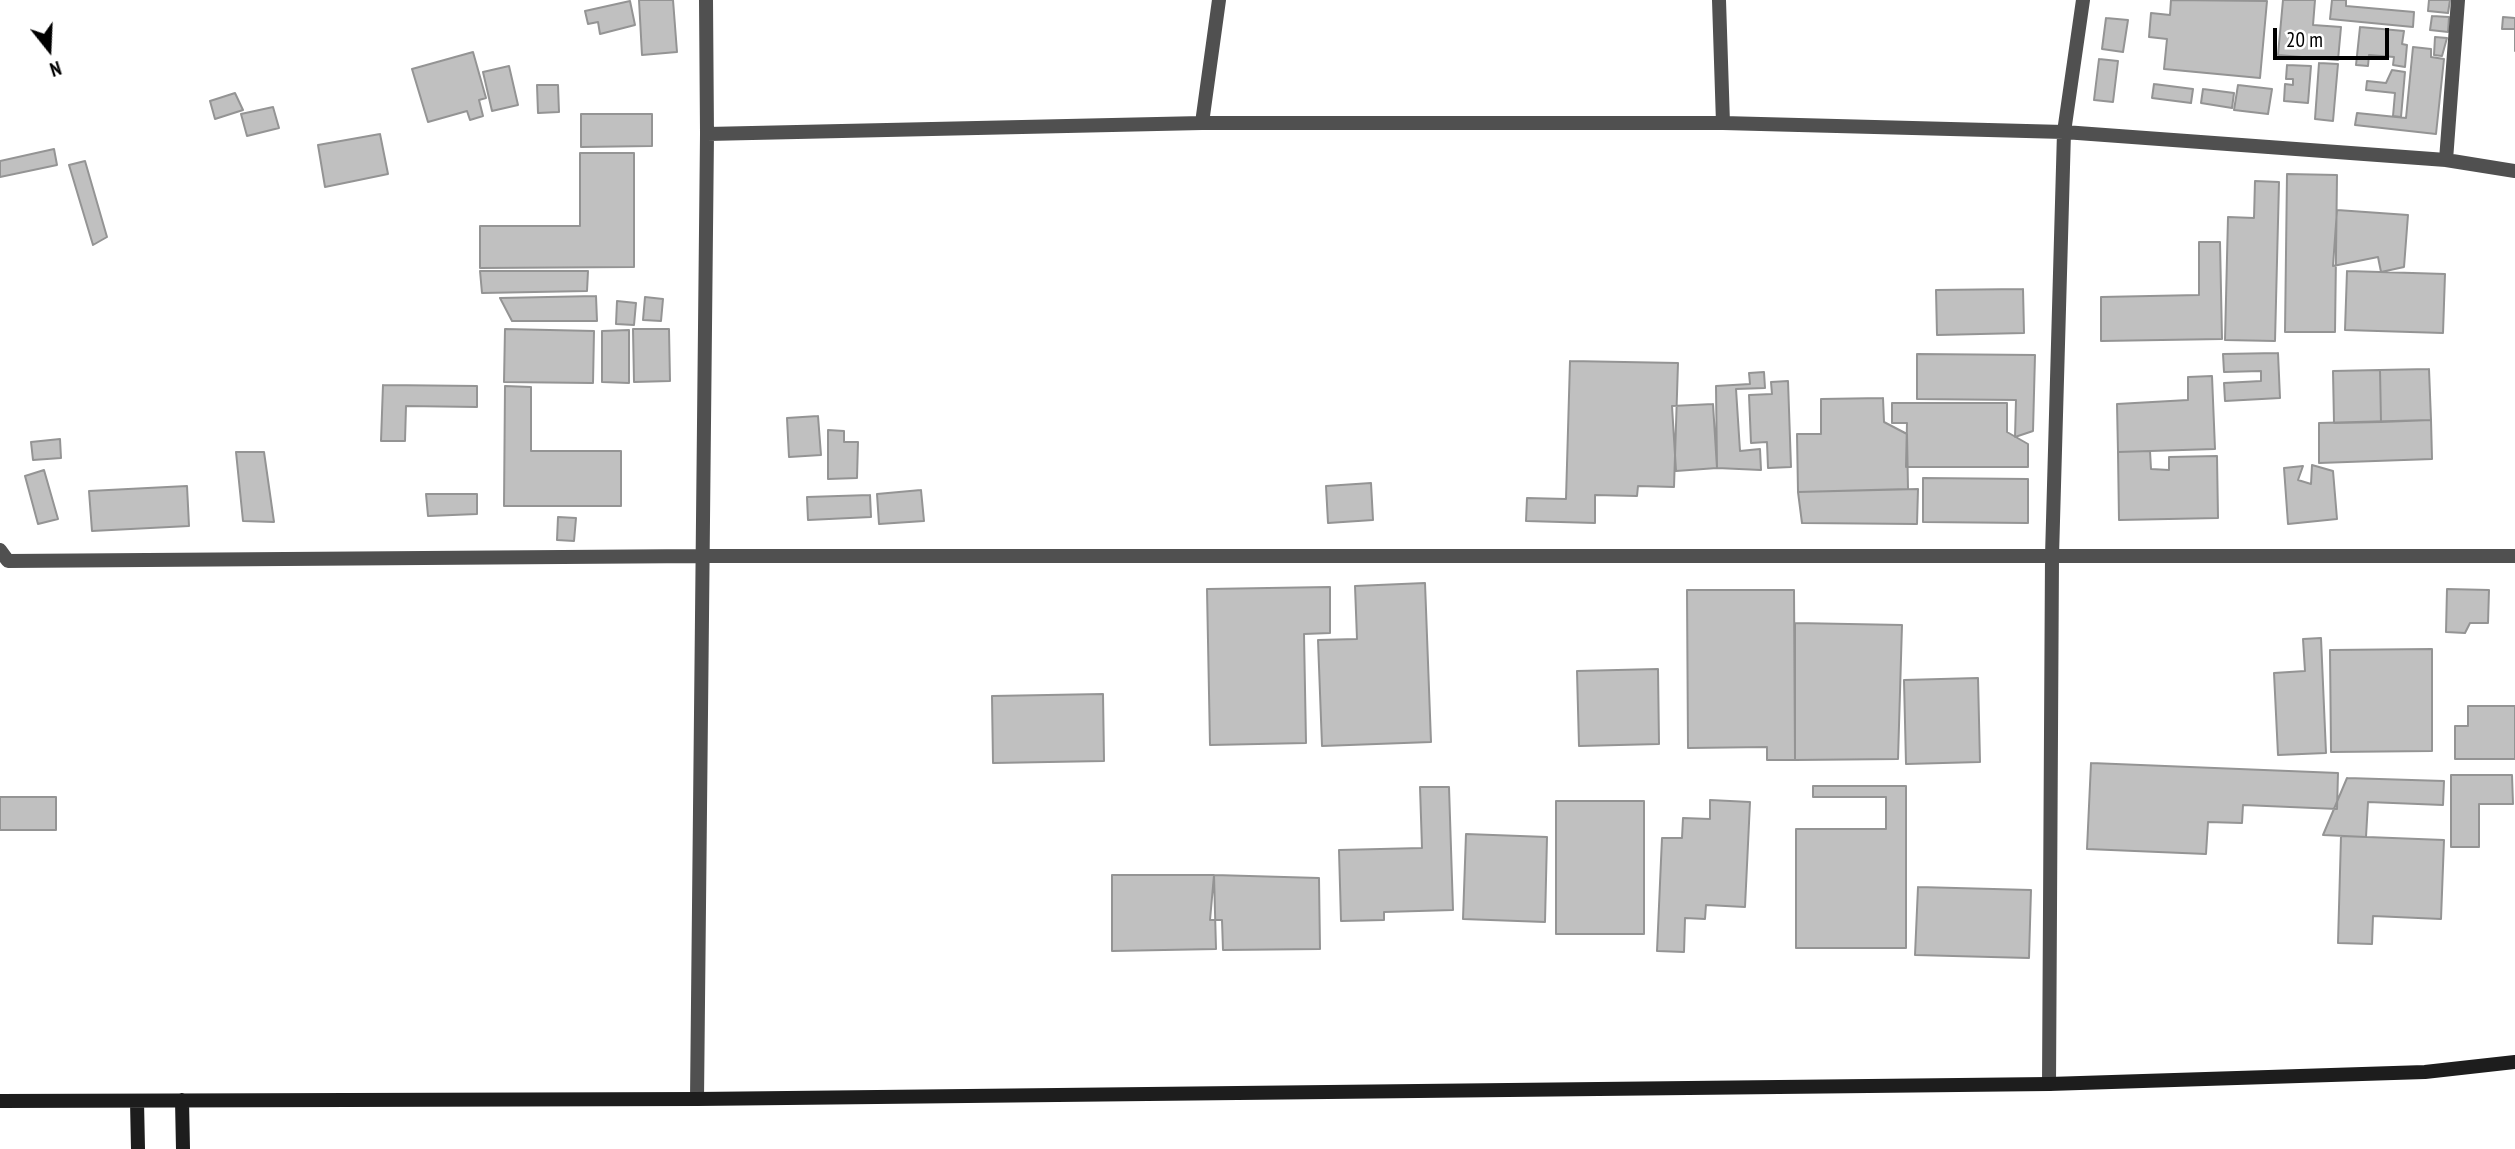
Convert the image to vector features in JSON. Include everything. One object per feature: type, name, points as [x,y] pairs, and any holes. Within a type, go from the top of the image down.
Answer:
[{"type":"street","points":[[697,1100],[706,0]]},
{"type":"street","points":[[1202,123],[1219,0]]},
{"type":"street","points":[[1719,0],[1723,123]]},
{"type":"street","points":[[2049,1084],[2052,556],[2064,132],[2083,0]]},
{"type":"street","points":[[2446,160],[2458,0]]},
{"type":"street","points":[[707,134],[1202,123],[1723,123],[2064,132],[2446,160],[2515,171]]},
{"type":"street","points":[[0,550],[8,561],[701,556],[2515,556]]},
{"type":"street","points":[[0,1101],[697,1100],[2049,1084],[2425,1072],[2515,1062]]},
{"type":"street","points":[[182,1100],[183,1149]]},
{"type":"street","points":[[137,1101],[138,1149]]},
{"type":"building","points":[[639,0],[673,0],[677,52],[642,55]]},
{"type":"building","points":[[2171,0],[2267,1],[2260,78],[2164,69],[2167,39],[2149,37],[2151,13],[2170,15]]},
{"type":"building","points":[[2283,0],[2315,0],[2313,25],[2341,27],[2338,60],[2278,55]]},
{"type":"building","points":[[2332,0],[2346,0],[2346,6],[2414,12],[2413,27],[2330,19]]},
{"type":"building","points":[[2429,0],[2450,0],[2448,13],[2428,11]]},
{"type":"building","points":[[630,1],[635,25],[600,34],[598,22],[588,24],[585,11]]},
{"type":"building","points":[[2432,16],[2449,17],[2448,32],[2430,30]]},
{"type":"building","points":[[2503,17],[2515,18],[2515,29],[2502,29]]},
{"type":"building","points":[[2106,18],[2128,20],[2123,52],[2102,49]]},
{"type":"building","points":[[2360,27],[2404,31],[2402,44],[2407,45],[2405,67],[2393,65],[2394,57],[2369,55],[2368,66],[2356,65]]},
{"type":"building","points":[[2435,37],[2447,38],[2442,56],[2434,55]]},
{"type":"building","points":[[2413,47],[2431,49],[2431,57],[2444,59],[2436,134],[2355,125],[2357,113],[2406,118]]},
{"type":"building","points":[[473,52],[486,98],[479,100],[483,116],[470,120],[467,111],[428,122],[412,69]]},
{"type":"building","points":[[2099,59],[2118,61],[2113,102],[2094,100]]},
{"type":"building","points":[[2319,63],[2338,64],[2333,121],[2315,119]]},
{"type":"building","points":[[2287,65],[2311,66],[2308,103],[2284,101],[2285,84],[2293,85],[2293,79],[2286,79]]},
{"type":"building","points":[[509,66],[518,105],[492,111],[483,72]]},
{"type":"building","points":[[2392,70],[2405,72],[2401,117],[2393,116],[2395,93],[2366,90],[2367,81],[2386,83]]},
{"type":"building","points":[[2154,84],[2193,89],[2191,103],[2152,98]]},
{"type":"building","points":[[537,85],[558,85],[559,112],[538,113]]},
{"type":"building","points":[[2238,85],[2272,89],[2268,114],[2234,110]]},
{"type":"building","points":[[2203,89],[2234,93],[2232,108],[2201,103]]},
{"type":"building","points":[[235,93],[243,110],[215,119],[210,101]]},
{"type":"building","points":[[273,107],[279,128],[247,136],[241,114]]},
{"type":"building","points":[[581,114],[652,114],[652,146],[581,147]]},
{"type":"building","points":[[380,134],[388,174],[325,187],[318,145]]},
{"type":"building","points":[[54,149],[57,165],[0,177],[0,161]]},
{"type":"building","points":[[580,153],[634,153],[634,267],[480,268],[480,226],[580,226]]},
{"type":"building","points":[[85,161],[107,237],[93,245],[69,165]]},
{"type":"building","points":[[2287,174],[2337,175],[2335,332],[2285,332]]},
{"type":"building","points":[[2255,181],[2279,182],[2275,341],[2225,340],[2228,217],[2254,218]]},
{"type":"building","points":[[2337,210],[2408,215],[2404,267],[2381,272],[2378,257],[2333,266]]},
{"type":"building","points":[[2199,242],[2220,242],[2222,339],[2101,341],[2101,297],[2199,295]]},
{"type":"building","points":[[480,271],[588,271],[587,291],[482,293]]},
{"type":"building","points":[[2347,271],[2445,274],[2443,333],[2345,330]]},
{"type":"building","points":[[2023,289],[2024,333],[1937,335],[1936,290]]},
{"type":"building","points":[[596,296],[597,321],[512,321],[500,298]]},
{"type":"building","points":[[645,297],[663,299],[661,321],[643,320]]},
{"type":"building","points":[[617,301],[636,303],[634,325],[616,324]]},
{"type":"building","points":[[505,329],[594,331],[593,383],[504,382]]},
{"type":"building","points":[[633,329],[669,329],[670,381],[634,382]]},
{"type":"building","points":[[629,330],[629,383],[602,382],[602,331]]},
{"type":"building","points":[[2278,353],[2280,398],[2225,401],[2224,383],[2261,381],[2261,371],[2224,372],[2223,354]]},
{"type":"building","points":[[1917,354],[2035,355],[2033,431],[2015,437],[2016,400],[1917,399]]},
{"type":"building","points":[[1570,361],[1678,363],[1674,487],[1638,486],[1637,496],[1595,495],[1595,523],[1526,521],[1527,498],[1566,499]]},
{"type":"building","points":[[2429,369],[2431,420],[2381,422],[2380,370]]},
{"type":"building","points":[[2380,370],[2381,422],[2334,423],[2333,371]]},
{"type":"building","points":[[1764,372],[1765,388],[1736,389],[1740,451],[1760,449],[1761,470],[1717,468],[1716,386],[1750,384],[1749,373]]},
{"type":"building","points":[[2212,376],[2215,449],[2118,452],[2117,404],[2188,400],[2188,377]]},
{"type":"building","points":[[1788,381],[1791,467],[1768,468],[1767,442],[1751,443],[1749,395],[1772,394],[1771,382]]},
{"type":"building","points":[[383,385],[477,386],[477,407],[406,406],[405,441],[381,441]]},
{"type":"building","points":[[505,386],[531,387],[531,451],[621,451],[621,506],[504,506]]},
{"type":"building","points":[[1883,398],[1884,422],[1907,434],[1908,489],[1798,492],[1797,434],[1821,434],[1821,399]]},
{"type":"building","points":[[1892,403],[2007,403],[2007,432],[2028,444],[2028,467],[1906,467],[1907,423],[1892,423]]},
{"type":"building","points":[[1713,404],[1717,468],[1676,471],[1672,406]]},
{"type":"building","points":[[818,416],[821,455],[789,457],[787,418]]},
{"type":"building","points":[[2431,420],[2432,459],[2319,463],[2319,423]]},
{"type":"building","points":[[828,430],[844,431],[844,442],[858,442],[857,478],[828,479]]},
{"type":"building","points":[[60,439],[61,458],[33,460],[31,442]]},
{"type":"building","points":[[2150,451],[2151,469],[2169,470],[2169,457],[2217,456],[2218,518],[2119,520],[2118,452]]},
{"type":"building","points":[[236,452],[264,452],[274,522],[243,521]]},
{"type":"building","points":[[2312,465],[2333,471],[2337,519],[2288,524],[2284,468],[2303,466],[2298,480],[2311,484]]},
{"type":"building","points":[[44,470],[58,519],[38,524],[25,476]]},
{"type":"building","points":[[1923,478],[2028,479],[2028,523],[1923,522]]},
{"type":"building","points":[[1371,483],[1373,520],[1328,523],[1326,486]]},
{"type":"building","points":[[187,486],[189,526],[92,531],[89,491]]},
{"type":"building","points":[[1918,489],[1917,524],[1802,523],[1798,492]]},
{"type":"building","points":[[921,490],[924,521],[879,524],[877,494]]},
{"type":"building","points":[[426,494],[477,494],[477,514],[428,516]]},
{"type":"building","points":[[870,495],[871,517],[808,520],[807,497]]},
{"type":"building","points":[[558,517],[576,518],[574,541],[557,540]]},
{"type":"building","points":[[1425,583],[1431,742],[1322,746],[1318,640],[1357,639],[1355,586]]},
{"type":"building","points":[[1330,587],[1330,633],[1304,634],[1306,743],[1210,745],[1207,589]]},
{"type":"building","points":[[2447,589],[2489,590],[2488,623],[2470,623],[2465,633],[2446,632]]},
{"type":"building","points":[[1687,590],[1794,590],[1795,760],[1767,760],[1767,747],[1688,748]]},
{"type":"building","points":[[1795,623],[1902,625],[1898,759],[1795,760]]},
{"type":"building","points":[[2321,638],[2326,753],[2278,755],[2274,673],[2305,671],[2303,639]]},
{"type":"building","points":[[2432,649],[2432,751],[2331,752],[2330,650]]},
{"type":"building","points":[[1658,669],[1659,744],[1579,746],[1577,671]]},
{"type":"building","points":[[1978,678],[1980,762],[1906,764],[1904,680]]},
{"type":"building","points":[[1103,694],[1104,761],[993,763],[992,696]]},
{"type":"building","points":[[2468,706],[2515,706],[2515,759],[2455,759],[2455,726],[2468,726]]},
{"type":"building","points":[[2091,763],[2338,773],[2337,809],[2243,805],[2242,823],[2208,822],[2206,854],[2087,849]]},
{"type":"building","points":[[2451,775],[2512,775],[2513,804],[2479,804],[2479,847],[2451,847]]},
{"type":"building","points":[[2347,778],[2444,781],[2443,805],[2368,802],[2366,837],[2323,835]]},
{"type":"building","points":[[1813,786],[1906,786],[1906,948],[1796,948],[1796,829],[1886,829],[1886,797],[1813,797]]},
{"type":"building","points":[[1420,787],[1449,787],[1453,910],[1384,912],[1384,920],[1341,921],[1339,850],[1422,848]]},
{"type":"building","points":[[0,797],[56,797],[56,830],[0,830]]},
{"type":"building","points":[[1710,800],[1750,802],[1745,907],[1706,905],[1705,919],[1685,918],[1684,952],[1657,951],[1662,838],[1682,838],[1683,818],[1710,819]]},
{"type":"building","points":[[1556,801],[1644,801],[1644,934],[1556,934]]},
{"type":"building","points":[[1466,834],[1547,837],[1545,922],[1463,919]]},
{"type":"building","points":[[2341,836],[2444,840],[2441,919],[2373,916],[2372,944],[2338,943]]},
{"type":"building","points":[[1112,875],[1214,875],[1216,949],[1112,951]]},
{"type":"building","points":[[1214,875],[1319,878],[1320,949],[1223,950],[1222,920],[1210,920]]},
{"type":"building","points":[[1918,887],[2031,890],[2029,958],[1915,955]]}]
